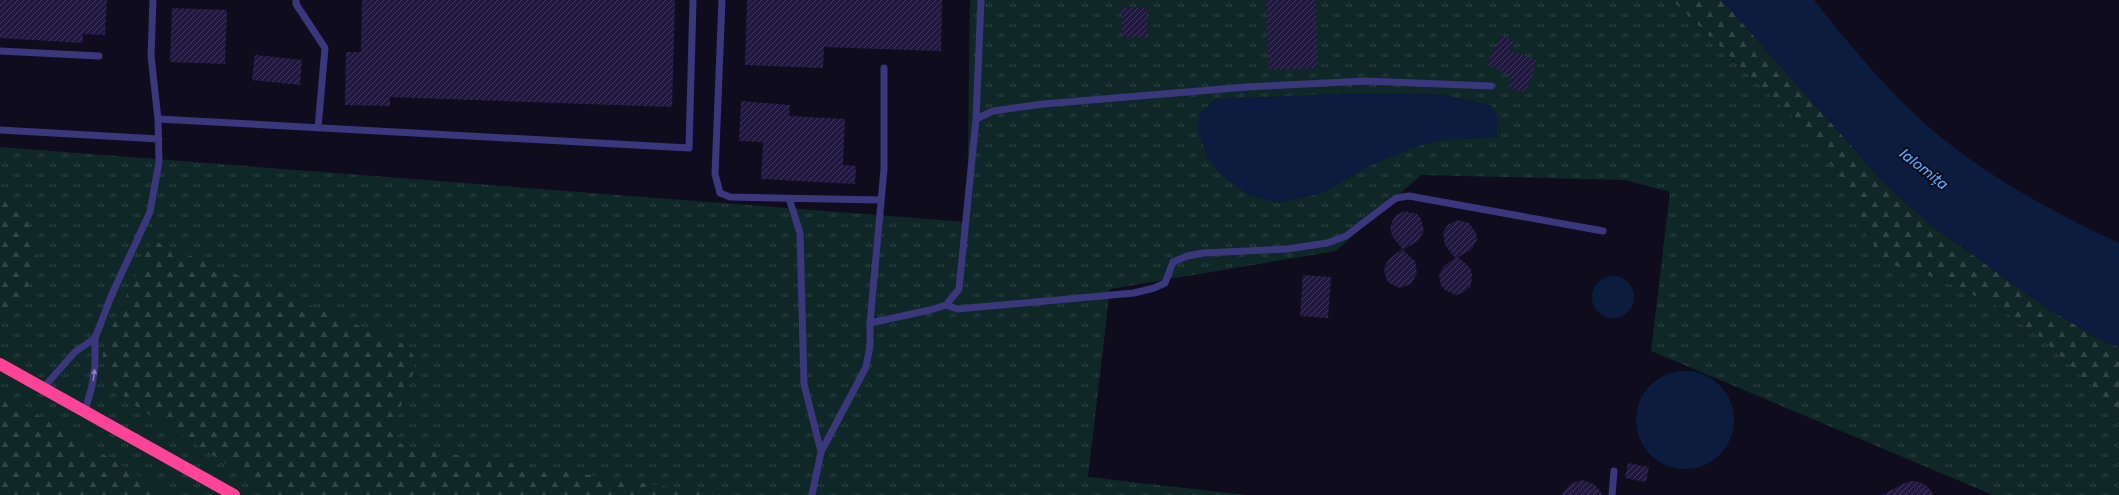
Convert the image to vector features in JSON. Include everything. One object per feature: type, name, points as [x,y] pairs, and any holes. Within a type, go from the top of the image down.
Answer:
[{"type":"highway","points":[[0,364],[234,495]]},
{"type":"lane","points":[[85,411],[92,386],[95,338],[112,294],[150,212],[159,162],[158,119],[150,56],[153,0]]},
{"type":"lane","points":[[296,0],[296,4],[325,48],[318,128]]},
{"type":"lane","points":[[158,119],[689,148],[693,0]]},
{"type":"lane","points":[[722,0],[714,174],[720,193],[730,197],[881,200]]},
{"type":"lane","points":[[946,305],[959,289],[976,119],[981,0]]},
{"type":"lane","points":[[0,52],[99,56]]},
{"type":"lane","points":[[812,495],[821,452],[866,367],[870,346],[870,324],[884,169],[884,68]]},
{"type":"lane","points":[[976,119],[993,111],[1043,104],[1247,87],[1365,81],[1491,86]]},
{"type":"lane","points":[[0,130],[158,139]]},
{"type":"lane","points":[[870,324],[946,305],[957,309],[1134,293],[1154,288],[1165,283],[1173,262],[1187,256],[1203,253],[1287,249],[1327,244],[1346,236],[1396,198],[1409,196],[1603,231]]},
{"type":"lane","points":[[789,198],[800,233],[804,384],[821,452]]},
{"type":"lane","points":[[43,388],[75,352],[95,338]]},
{"type":"lane","points":[[1612,495],[1614,471]]},
{"type":"green space","points":[[970,0],[1672,0],[1795,119],[1847,185],[1866,234],[1896,266],[1939,279],[1995,305],[2040,337],[2119,411],[2119,495],[1993,495],[1651,351],[1670,192],[1625,180],[1421,175],[1336,251],[1110,289],[1088,477],[1246,495],[169,495],[76,437],[0,394],[0,321],[20,304],[10,196],[0,189],[0,147],[967,222]]},
{"type":"green space","points":[[1672,0],[1722,0],[1888,187],[1931,225],[2047,308],[2099,339],[2119,347],[2119,411],[2040,337],[1995,305],[1939,279],[1896,266],[1881,256],[1866,234],[1847,185],[1795,119]]},
{"type":"green space","points":[[0,189],[10,196],[34,230],[38,267],[20,304],[0,321]]},
{"type":"green space","points":[[152,240],[408,346],[416,361],[414,371],[396,421],[395,431],[396,441],[410,448],[722,495],[275,495],[131,403],[110,382],[102,359],[104,345]]},
{"type":"green space","points":[[0,394],[76,437],[169,495],[0,495]]},
{"type":"water","name":"Ialomița","points":[[1722,0],[1814,0],[1872,70],[1920,119],[1937,134],[1980,166],[2025,194],[2071,220],[2119,243],[2119,347],[2099,339],[2047,308],[1931,225],[1888,187]]},
{"type":"water","points":[[1355,93],[1439,94],[1491,105],[1498,119],[1496,137],[1443,140],[1414,147],[1373,164],[1320,194],[1278,203],[1249,195],[1222,176],[1207,156],[1198,131],[1199,114],[1216,99]]},
{"type":"water","points":[[1613,276],[1628,282],[1634,297],[1628,312],[1613,318],[1598,312],[1592,297],[1598,282]]},
{"type":"water","points":[[1685,371],[1704,375],[1720,385],[1730,401],[1734,420],[1730,439],[1720,455],[1704,465],[1685,469],[1666,465],[1650,455],[1640,439],[1636,420],[1640,401],[1650,385],[1666,375]]},
{"type":"building","points":[[0,0],[107,0],[105,35],[83,34],[83,43],[0,38]]},
{"type":"building","points":[[362,0],[675,0],[672,107],[390,97],[390,106],[345,105],[346,52],[361,52]]},
{"type":"building","points":[[747,0],[942,0],[941,51],[824,47],[823,68],[745,65]]},
{"type":"building","points":[[1266,0],[1316,0],[1318,68],[1269,70]]},
{"type":"building","points":[[172,8],[227,10],[225,64],[170,62]]},
{"type":"building","points":[[1122,8],[1147,8],[1147,38],[1122,37]]},
{"type":"building","points":[[1502,35],[1513,41],[1509,50],[1537,60],[1525,93],[1508,87],[1512,76],[1487,64]]},
{"type":"building","points":[[255,55],[302,60],[300,85],[252,80]]},
{"type":"building","points":[[741,101],[790,105],[789,116],[845,119],[843,165],[856,166],[855,184],[761,179],[763,142],[739,141]]},
{"type":"building","points":[[1404,211],[1417,214],[1421,219],[1424,231],[1418,241],[1403,250],[1392,236],[1390,226],[1395,216]]},
{"type":"building","points":[[1457,220],[1469,223],[1476,233],[1477,240],[1471,250],[1458,257],[1470,268],[1472,274],[1471,286],[1461,294],[1456,295],[1445,290],[1441,286],[1439,275],[1444,266],[1455,258],[1445,245],[1443,232],[1448,225]]},
{"type":"building","points":[[1402,249],[1415,261],[1417,273],[1411,284],[1400,288],[1389,283],[1386,279],[1384,268],[1389,259]]},
{"type":"building","points":[[1303,275],[1331,277],[1328,318],[1300,316]]},
{"type":"building","points":[[1628,463],[1649,467],[1646,482],[1625,478]]},
{"type":"building","points":[[1582,480],[1594,484],[1603,495],[1561,495],[1570,484]]},
{"type":"building","points":[[1915,481],[1926,485],[1934,495],[1882,495],[1907,482]]}]
